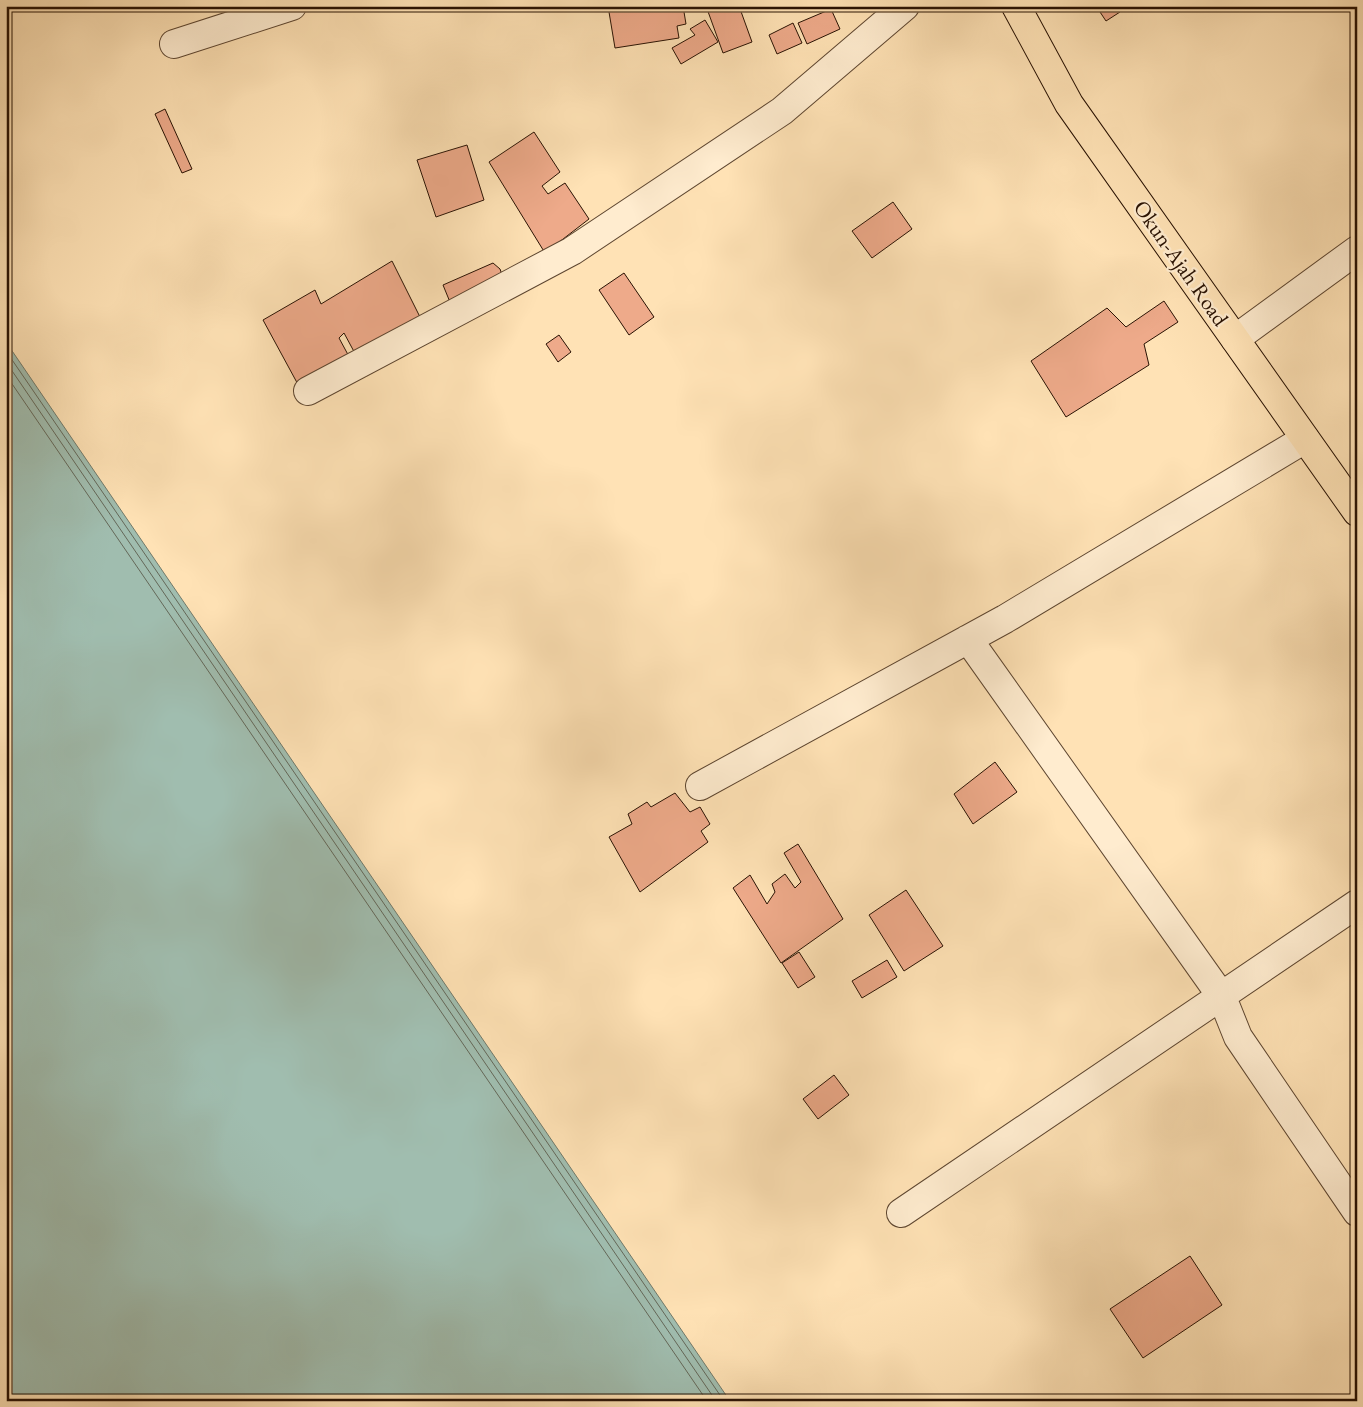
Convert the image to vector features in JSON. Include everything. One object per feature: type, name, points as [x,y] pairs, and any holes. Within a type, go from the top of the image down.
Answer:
[{"type":"main road","name":"Okun-Ajah Road","points":[[1016,6],[1069,104],[1357,512]]},
{"type":"street","points":[[174,44],[292,6]]},
{"type":"street","points":[[308,391],[572,251],[782,111],[905,6]]},
{"type":"street","points":[[1235,339],[1357,250]]},
{"type":"street","points":[[700,786],[1005,619],[1305,439]]},
{"type":"street","points":[[968,639],[1222,997],[1238,1036],[1357,1212]]},
{"type":"street","points":[[901,1213],[1357,904]]},
{"type":"water","points":[[6,342],[730,1401],[6,1401]]},
{"type":"building","points":[[608,6],[683,6],[686,24],[677,26],[679,38],[615,48]]},
{"type":"building","points":[[706,6],[739,6],[752,42],[723,53]]},
{"type":"building","points":[[1096,6],[1116,6],[1120,12],[1106,21]]},
{"type":"building","points":[[831,9],[840,29],[807,44],[798,23]]},
{"type":"building","points":[[705,20],[718,42],[681,64],[672,48],[695,35],[690,29]]},
{"type":"building","points":[[793,23],[802,43],[777,54],[769,35]]},
{"type":"building","points":[[165,109],[192,169],[182,173],[155,114]]},
{"type":"building","points":[[534,132],[560,172],[542,186],[548,194],[565,183],[589,219],[545,253],[489,162]]},
{"type":"building","points":[[467,145],[484,200],[436,217],[417,160]]},
{"type":"building","points":[[893,202],[912,229],[872,258],[852,231]]},
{"type":"building","points":[[392,261],[426,329],[358,359],[344,333],[339,338],[352,362],[301,390],[263,320],[315,290],[321,304]]},
{"type":"building","points":[[493,263],[500,269],[504,280],[452,307],[443,285]]},
{"type":"building","points":[[624,273],[654,317],[629,335],[599,290]]},
{"type":"building","points":[[1164,301],[1178,322],[1144,344],[1149,365],[1066,417],[1031,361],[1107,308],[1126,327]]},
{"type":"building","points":[[559,335],[571,352],[558,362],[546,344]]},
{"type":"building","points":[[995,762],[1017,792],[973,824],[954,794]]},
{"type":"building","points":[[675,793],[690,812],[700,807],[710,824],[701,831],[708,842],[640,892],[609,837],[632,824],[628,814],[647,802],[651,807]]},
{"type":"building","points":[[798,844],[843,919],[781,963],[733,888],[750,875],[767,904],[775,892],[772,884],[785,874],[795,888],[801,882],[784,853]]},
{"type":"building","points":[[906,890],[943,946],[904,971],[869,915]]},
{"type":"building","points":[[799,952],[815,977],[798,988],[782,963]]},
{"type":"building","points":[[887,960],[897,977],[862,998],[852,981]]},
{"type":"building","points":[[834,1075],[849,1095],[818,1119],[803,1099]]},
{"type":"building","points":[[1190,1256],[1222,1305],[1143,1358],[1110,1309]]}]
